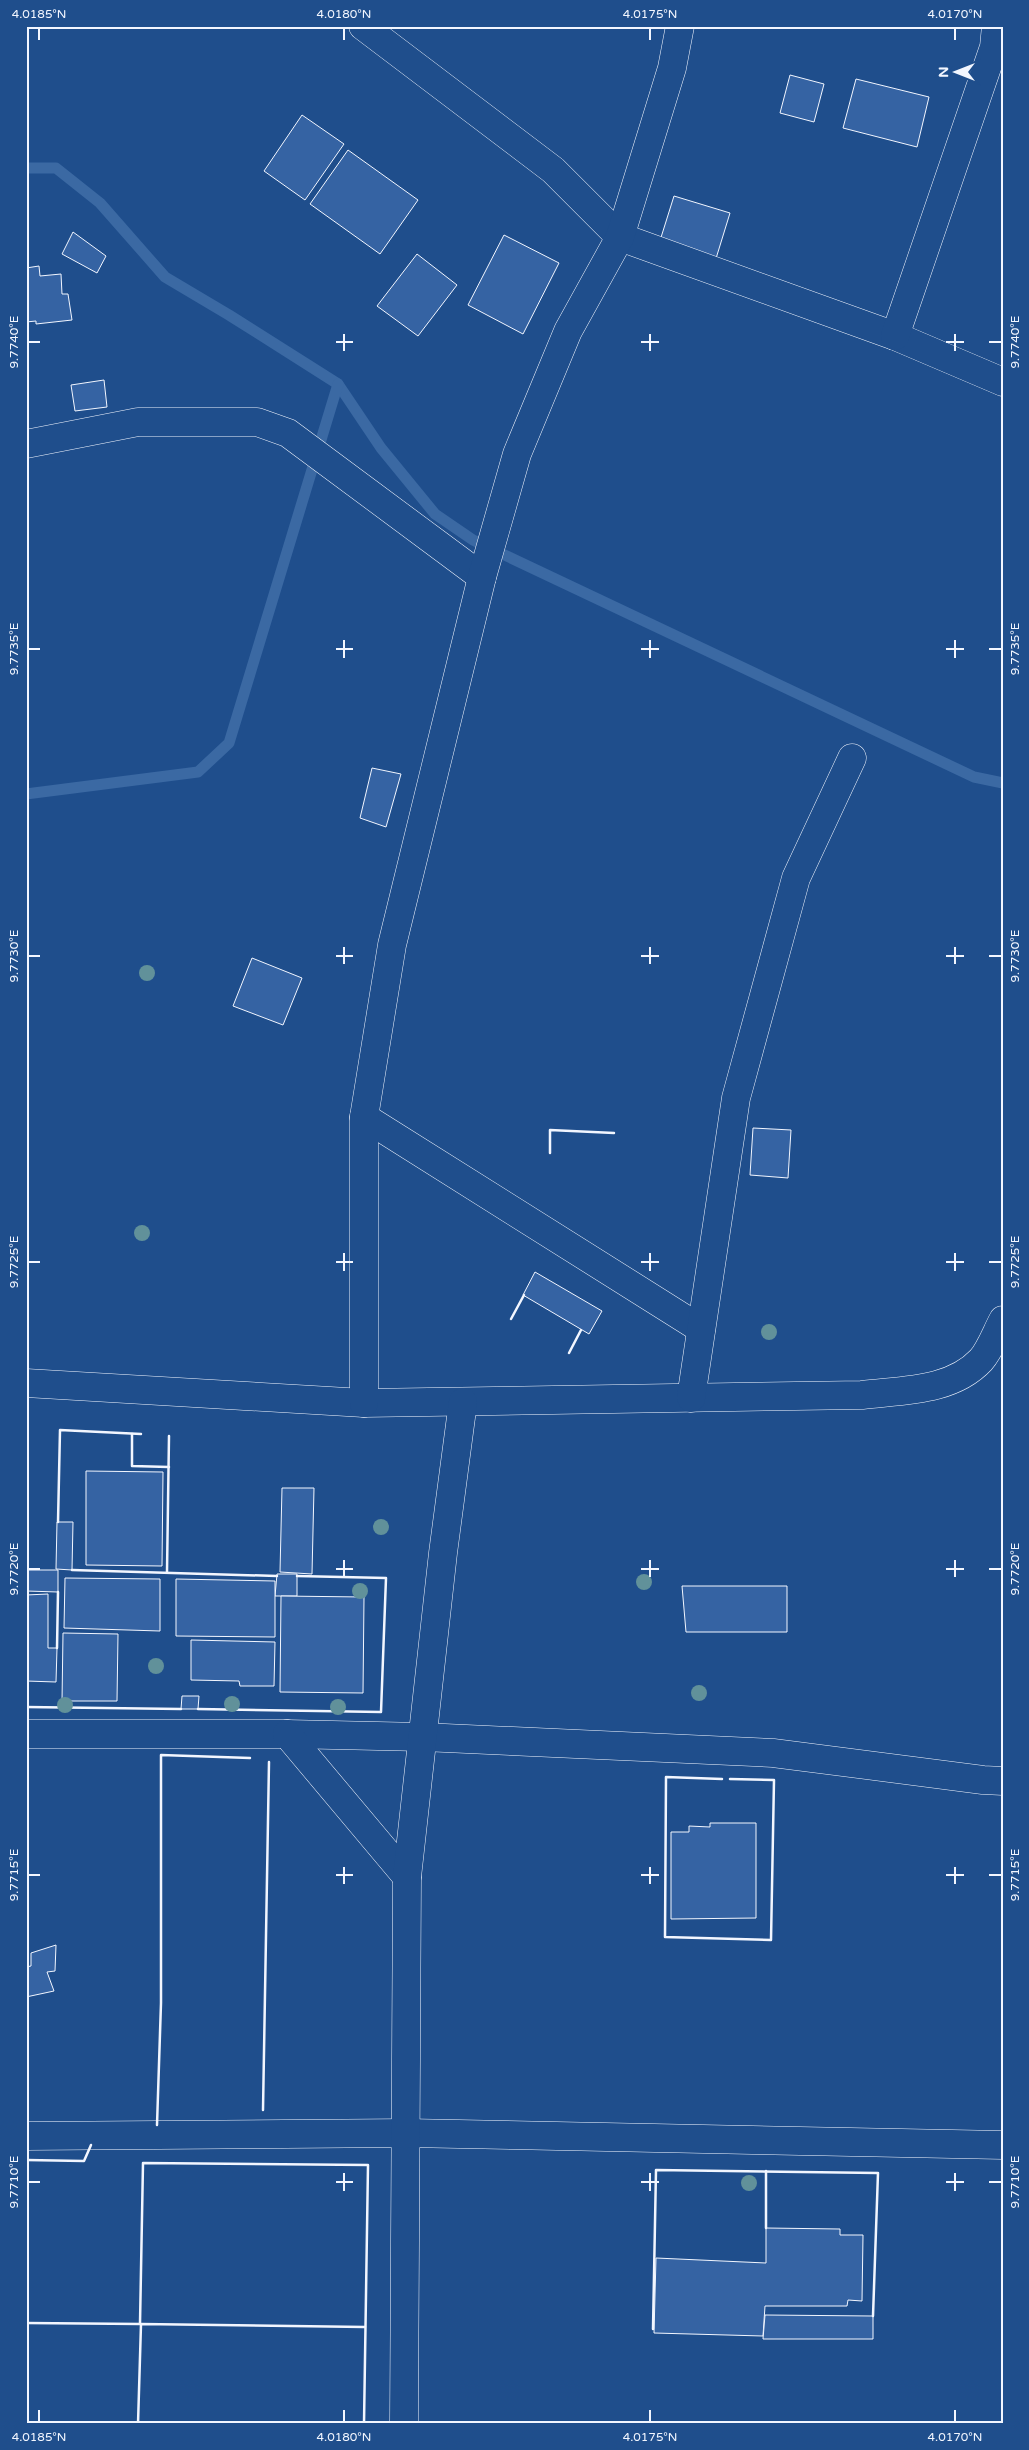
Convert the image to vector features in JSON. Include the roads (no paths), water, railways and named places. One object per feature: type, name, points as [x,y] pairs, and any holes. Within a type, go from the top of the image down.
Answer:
[{"type":"street","points":[[363,26],[553,170],[620,237],[895,336],[1003,382]]},
{"type":"street","points":[[364,1403],[364,1117],[392,944],[482,577],[517,454],[568,331],[620,237],[672,68],[680,26]]},
{"type":"street","points":[[895,336],[997,41]]},
{"type":"street","points":[[26,444],[138,422],[257,422],[288,433],[482,577]]},
{"type":"street","points":[[691,1398],[739,1089],[796,878],[852,758]]},
{"type":"street","points":[[364,1117],[701,1329]]},
{"type":"street","points":[[26,1383],[364,1403],[862,1395],[939,1385],[964,1376],[982,1359],[1003,1320]]},
{"type":"street","points":[[404,2424],[407,1877],[443,1553],[463,1402]]},
{"type":"street","points":[[26,1734],[287,1734],[423,1737],[773,1753],[1003,1781]]},
{"type":"street","points":[[287,1734],[407,1877]]},
{"type":"street","points":[[26,2136],[407,2133],[1003,2145]]},
{"type":"waterway","points":[[26,168],[56,168],[100,203],[165,277],[338,384],[381,448],[435,514],[473,540],[974,777],[1003,783]]},
{"type":"waterway","points":[[26,794],[198,772],[229,743],[338,384]]}]
